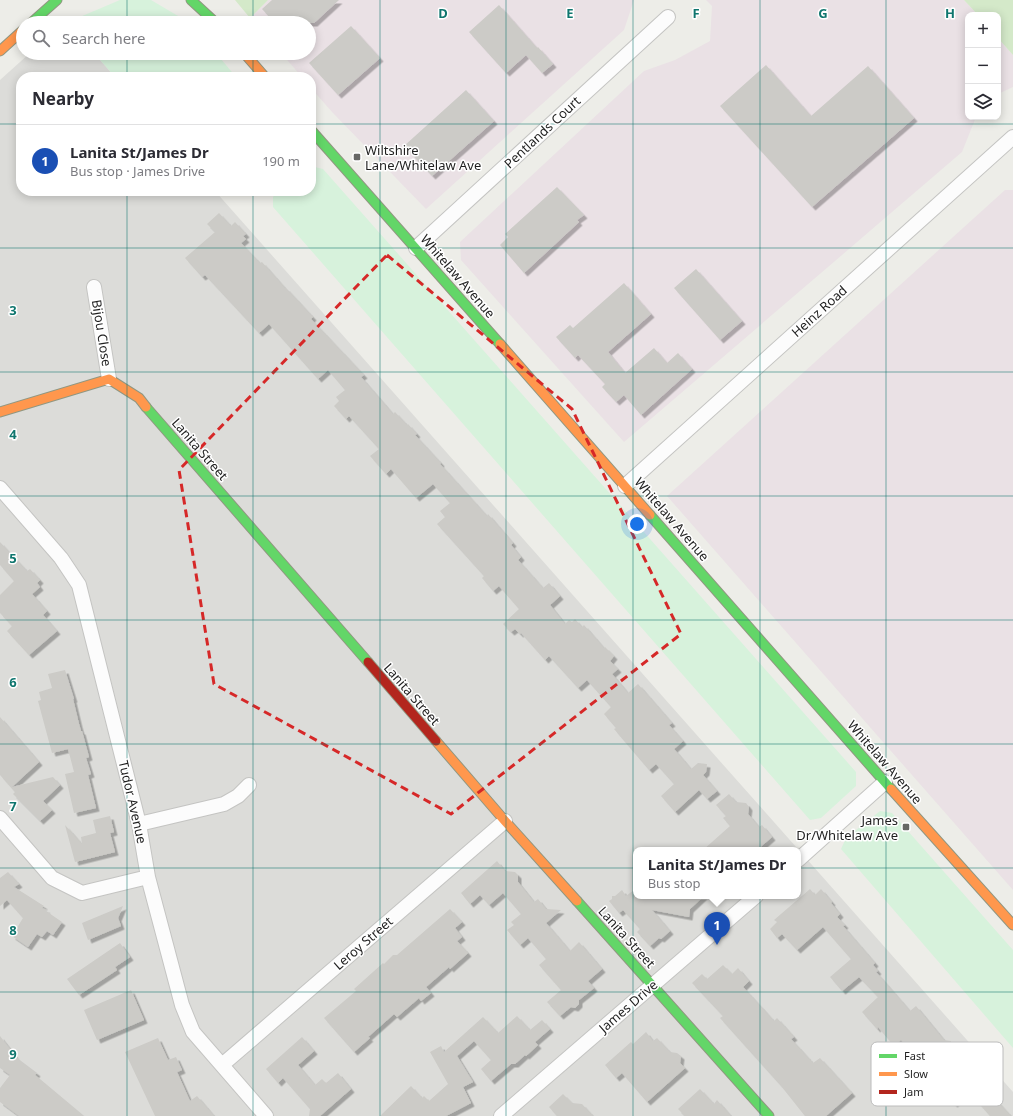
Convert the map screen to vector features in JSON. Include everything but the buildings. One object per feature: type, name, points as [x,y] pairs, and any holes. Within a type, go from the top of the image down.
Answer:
[{"type":"street","points":[[39,16],[54,2],[64,0]]},
{"type":"street","points":[[191,0],[210,16]]},
{"type":"street","points":[[209,6],[214,16]]},
{"type":"street","name":"Pentlands Court","points":[[416,248],[668,17]]},
{"type":"street","points":[[0,51],[16,36]]},
{"type":"street","points":[[250,60],[261,72]]},
{"type":"street","name":"Whitelaw Avenue","points":[[316,136],[885,782],[1013,925]]},
{"type":"street","name":"Heinz Road","points":[[626,486],[1013,137]]},
{"type":"street","name":"Bijou Close","points":[[94,287],[109,379]]},
{"type":"street","points":[[0,412],[109,379]]},
{"type":"street","name":"Lanita Street","points":[[109,379],[139,398],[505,821],[769,1116]]},
{"type":"street","name":"Tudor Avenue","points":[[0,488],[61,558],[79,585],[139,824],[148,877],[182,1005],[193,1032],[266,1116]]},
{"type":"street","points":[[801,857],[885,782]]},
{"type":"street","points":[[139,824],[224,804],[238,796],[249,785]]},
{"type":"street","points":[[0,818],[52,878],[82,894],[148,877]]},
{"type":"street","name":"Leroy Street","points":[[222,1065],[505,821]]},
{"type":"street","name":"James Drive","points":[[501,1116],[753,899]]},
{"type":"highlighted area","points":[[387,255],[572,409],[681,634],[451,814],[214,684],[179,470]]},
{"type":"shaded area","points":[[268,0],[634,0],[624,30],[426,209],[316,94],[316,72],[298,72],[287,60],[316,60],[316,16],[252,16]]},
{"type":"shaded area","points":[[706,0],[964,0],[975,12],[965,12],[965,120],[975,120],[962,152],[624,442],[461,260],[460,242],[644,71],[675,60],[710,41],[712,6]]},
{"type":"shaded area","points":[[1001,41],[1013,55],[1013,87],[1001,93]]},
{"type":"shaded area","points":[[22,60],[100,60],[111,72],[16,72],[16,196],[219,196],[796,847],[633,847],[633,899],[801,899],[801,853],[969,1042],[871,1042],[871,1106],[1003,1106],[1003,1081],[1013,1092],[1013,1116],[0,1116],[0,80]]},
{"type":"shaded area","points":[[1005,190],[1013,190],[1013,890],[667,496]]},
{"type":"green space","points":[[120,0],[151,0],[178,16],[82,16]]},
{"type":"green space","points":[[235,0],[268,0],[252,16],[248,16]]},
{"type":"green space","points":[[964,0],[1013,0],[1013,55],[1001,41],[1001,12],[975,12]]},
{"type":"green space","points":[[100,60],[222,60],[232,72],[111,72]]},
{"type":"green space","points":[[316,167],[323,169],[856,772],[856,786],[821,818],[810,820],[273,207],[273,197],[316,196]]},
{"type":"green space","points":[[880,811],[892,813],[1013,950],[1013,1048],[841,849],[846,838]]},
{"type":"traffic: fast","points":[[39,16],[57,0]]},
{"type":"traffic: fast","points":[[191,0],[208,16]]},
{"type":"traffic: fast","points":[[316,136],[500,344]]},
{"type":"traffic: fast","points":[[146,407],[368,662]]},
{"type":"traffic: fast","points":[[650,515],[891,789]]},
{"type":"traffic: fast","points":[[577,901],[769,1116]]},
{"type":"traffic: slow","points":[[0,51],[16,36]]},
{"type":"traffic: slow","points":[[250,60],[261,72]]},
{"type":"traffic: slow","points":[[500,344],[650,515]]},
{"type":"traffic: slow","points":[[0,412],[109,379],[139,398],[146,407]]},
{"type":"traffic: slow","points":[[436,741],[577,901]]},
{"type":"traffic: slow","points":[[891,789],[1013,925]]},
{"type":"traffic: jam","points":[[368,662],[436,741]]},
{"type":"place","name":"Wiltshire Lane/Whitelaw Ave","points":[[357,157]]},
{"type":"place","name":"James Dr/Whitelaw Ave","points":[[906,827]]},
{"type":"place","name":"Lanita St/James Dr","points":[[717,945]]}]
